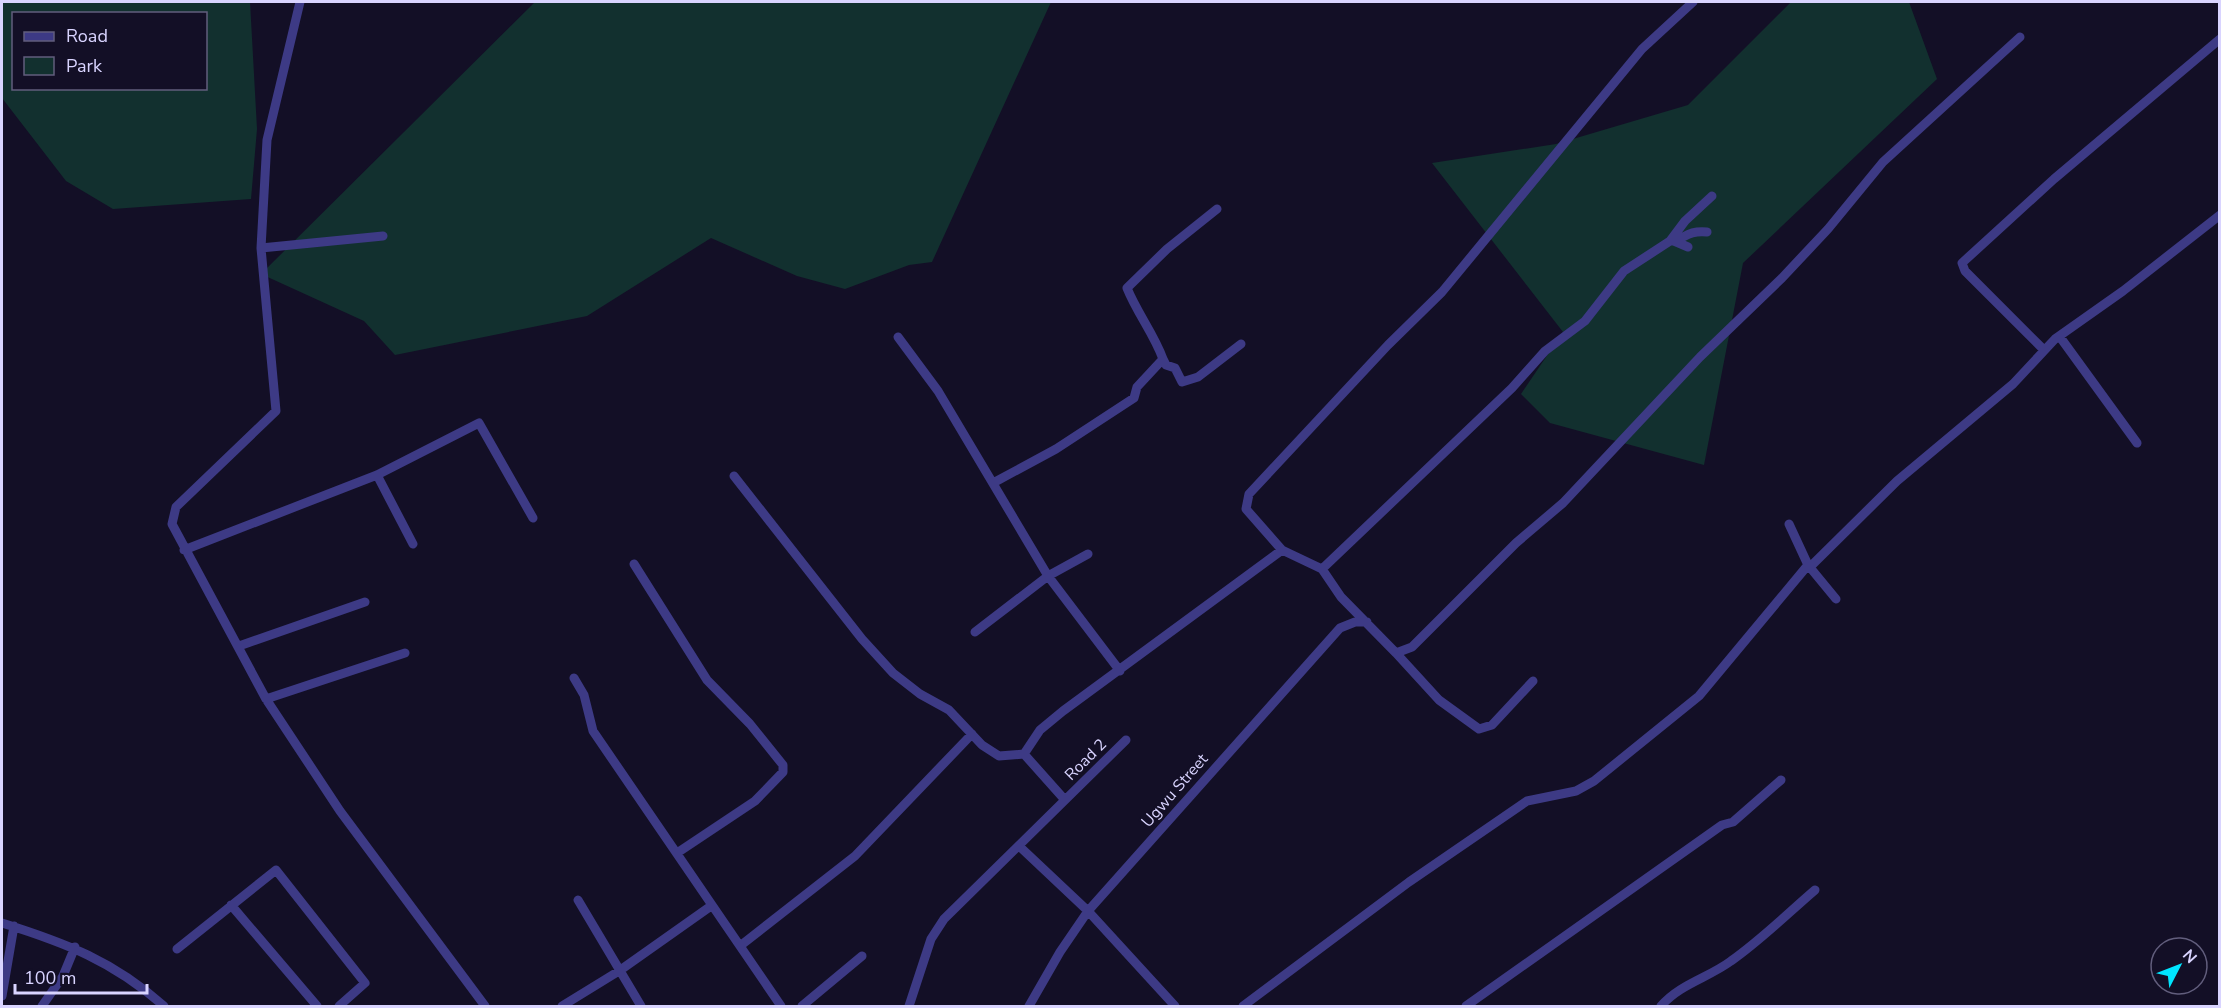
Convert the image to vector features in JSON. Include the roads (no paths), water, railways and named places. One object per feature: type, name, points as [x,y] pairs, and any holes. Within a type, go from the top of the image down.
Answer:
[{"type":"street","points":[[300,2],[267,141],[261,248],[276,411],[173,512],[172,524],[266,699],[340,811],[485,1006]]},
{"type":"street","points":[[1533,681],[1492,725],[1479,729],[1439,700],[1341,597],[1322,569],[1282,549],[1246,509],[1249,495],[1258,482],[1286,458],[1388,345],[1442,292],[1642,49],[1693,2]]},
{"type":"street","points":[[1396,653],[1412,647],[1516,543],[1563,503],[1700,357],[1782,278],[1828,229],[1883,162],[2020,37]]},
{"type":"street","points":[[2044,350],[1965,271],[1962,263],[2054,179],[2220,39]]},
{"type":"street","points":[[1672,241],[1685,220],[1712,196]]},
{"type":"street","points":[[1217,209],[1167,249],[1127,288],[1138,314],[1156,341],[1166,365],[1175,368],[1182,382],[1198,377],[1241,344]]},
{"type":"street","points":[[1243,1006],[1409,882],[1527,801],[1576,791],[1594,781],[1699,696],[1809,566],[1897,481],[2013,384],[2044,350],[2220,215]]},
{"type":"street","points":[[1322,569],[1512,388],[1545,351],[1584,321],[1624,271],[1689,232],[1707,232]]},
{"type":"street","points":[[261,248],[383,236]]},
{"type":"street","points":[[1672,241],[1688,247]]},
{"type":"street","points":[[898,337],[938,391],[1048,576],[1120,671]]},
{"type":"street","points":[[2060,337],[2137,443]]},
{"type":"street","points":[[993,483],[1056,448],[1134,398],[1137,387],[1163,359]]},
{"type":"street","points":[[184,550],[377,475],[479,423],[533,518]]},
{"type":"street","points":[[377,475],[413,544]]},
{"type":"street","points":[[734,476],[862,639],[893,673],[920,694],[949,710],[972,734],[999,756],[1024,754]]},
{"type":"street","points":[[1789,524],[1809,566],[1836,599]]},
{"type":"street","points":[[1024,754],[1040,730],[1282,549]]},
{"type":"street","points":[[975,632],[1048,576],[1088,554]]},
{"type":"street","points":[[634,564],[707,680],[750,724],[783,765],[783,772],[755,801],[677,853]]},
{"type":"street","points":[[238,646],[365,602]]},
{"type":"street","name":"Ugwu Street","points":[[1029,1006],[1060,952],[1088,911],[1340,628],[1355,622],[1367,622]]},
{"type":"street","points":[[266,699],[405,653]]},
{"type":"street","points":[[574,678],[584,695],[593,731],[781,1006]]},
{"type":"street","points":[[740,946],[855,856],[972,734]]},
{"type":"street","name":"Road 2","points":[[909,1006],[937,928],[1126,740]]},
{"type":"street","points":[[1024,754],[1065,800]]},
{"type":"street","points":[[1466,1006],[1722,825],[1733,822],[1781,780]]},
{"type":"street","points":[[1019,846],[1088,911],[1174,1006]]},
{"type":"street","points":[[177,949],[276,870],[364,983],[339,1006]]},
{"type":"street","points":[[1661,1006],[1685,986],[1728,963],[1751,946],[1815,890]]},
{"type":"street","points":[[578,900],[641,1006]]},
{"type":"street","points":[[231,905],[317,1006]]},
{"type":"street","points":[[562,1006],[619,971],[711,906]]},
{"type":"street","points":[[2,923],[75,947],[122,972],[164,1006]]},
{"type":"street","points":[[2,996],[14,927]]},
{"type":"street","points":[[42,1006],[63,976],[75,947]]},
{"type":"street","points":[[802,1006],[862,956]]}]
